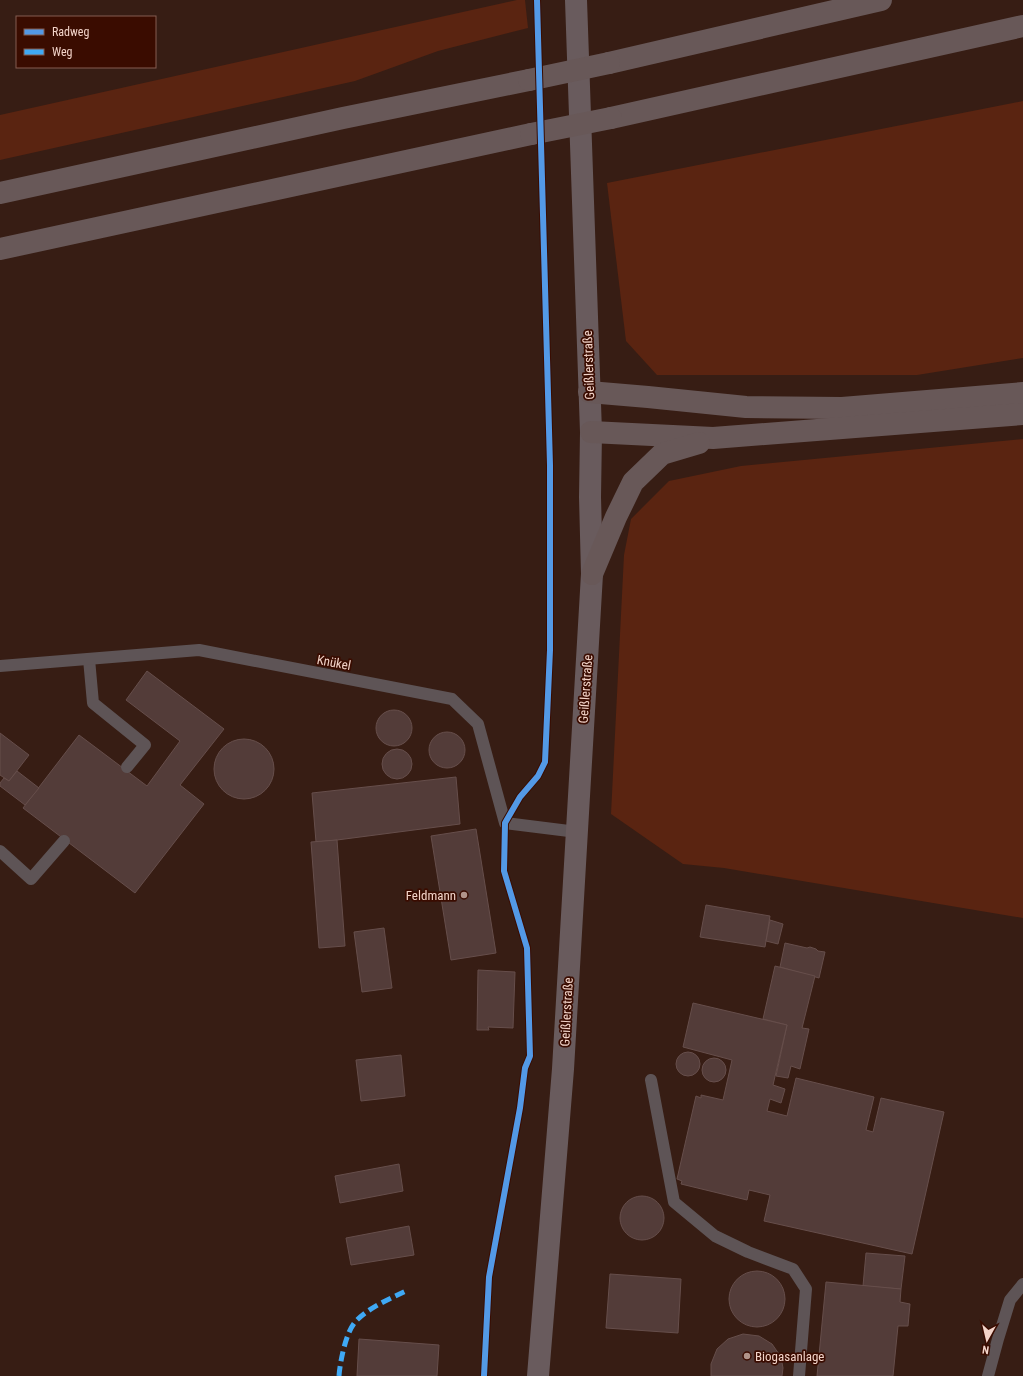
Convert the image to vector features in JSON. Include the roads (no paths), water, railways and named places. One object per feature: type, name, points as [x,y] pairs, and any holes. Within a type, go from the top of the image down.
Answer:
[{"type":"highway","points":[[0,193],[343,118],[609,63],[881,0]]},
{"type":"highway","points":[[0,249],[611,118],[1023,26]]},
{"type":"highway","points":[[997,32],[1023,32]]},
{"type":"highway","points":[[589,392],[746,407],[835,408],[1023,393]]},
{"type":"highway","points":[[591,432],[713,438],[1023,414]]},
{"type":"highway","points":[[592,574],[616,517],[633,482],[662,454],[713,438]]},
{"type":"main road","name":"Geißlerstraße","points":[[538,1376],[563,1069],[592,574],[590,497],[591,432],[576,0]]},
{"type":"lane","name":"Knükel","points":[[0,666],[199,650],[452,699],[478,724],[505,823],[577,832]]},
{"type":"lane","points":[[89,659],[93,703],[145,746],[127,766]]},
{"type":"lane","points":[[0,851],[31,879],[64,841]]},
{"type":"lane","points":[[651,1080],[674,1202],[716,1236],[748,1252],[793,1269],[806,1288],[799,1376]]},
{"type":"lane","points":[[988,1376],[1010,1300],[1023,1284]]},
{"type":"place","name":"Feldmann","points":[[464,895]]},
{"type":"place","name":"Biogasanlage","points":[[747,1356]]}]
